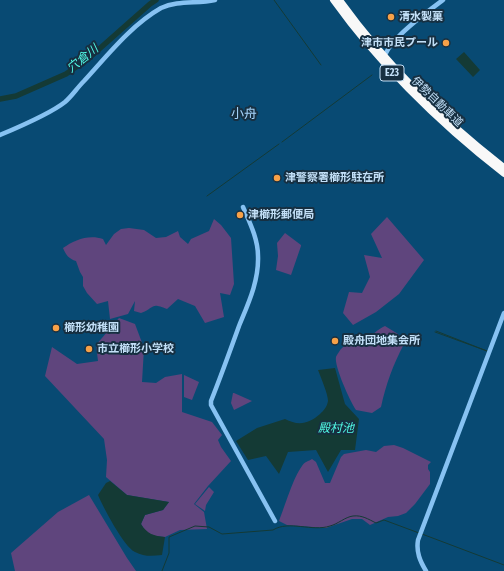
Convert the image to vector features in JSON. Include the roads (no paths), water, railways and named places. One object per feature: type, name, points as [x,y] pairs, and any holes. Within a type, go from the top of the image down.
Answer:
[{"type":"highway","name":"伊勢自動車道","points":[[333,0],[344,11],[394,74],[504,174]]},
{"type":"highway","name":"伊勢自動車道","points":[[340,0],[344,11]]},
{"type":"highway","name":"伊勢自動車道","points":[[450,126],[504,168]]},
{"type":"street","points":[[0,134],[53,110],[67,100],[112,49],[144,20],[161,8],[179,3],[215,0]]},
{"type":"street","points":[[386,53],[389,47],[418,19],[443,0]]},
{"type":"street","points":[[243,207],[254,233],[257,247],[257,273],[252,292],[211,405],[275,521]]},
{"type":"street","points":[[426,571],[418,556],[418,540],[504,313]]},
{"type":"water","points":[[464,52],[480,70],[473,77],[456,59]]},
{"type":"water","name":"殿村池","points":[[335,368],[345,404],[359,419],[355,450],[341,450],[328,472],[316,450],[288,452],[279,474],[266,456],[248,460],[236,441],[257,428],[285,419],[294,423],[303,423],[312,420],[320,414],[327,405],[328,401],[326,390],[318,370]]},
{"type":"water","points":[[110,481],[127,495],[169,502],[163,510],[145,515],[141,524],[151,534],[165,537],[162,555],[148,556],[138,554],[130,549],[125,543],[98,495],[106,483]]},
{"type":"waterway","name":"穴倉川","points":[[0,99],[16,96],[66,74],[89,58],[156,0]]},
{"type":"waterway","points":[[274,0],[321,65]]},
{"type":"waterway","points":[[282,142],[372,75]]},
{"type":"waterway","points":[[207,196],[279,144]]},
{"type":"waterway","points":[[436,331],[487,351]]},
{"type":"waterway","points":[[435,332],[487,351]]},
{"type":"waterway","points":[[162,571],[169,553],[169,537],[195,526],[209,527],[222,534],[273,530],[286,526],[316,528],[333,525],[344,519],[359,516],[376,523],[384,520],[419,533]]},
{"type":"waterway","points":[[422,534],[504,565]]},
{"type":"place","name":"清水製菓","points":[[391,17]]},
{"type":"place","name":"津市市民プール","points":[[446,43]]},
{"type":"place","name":"津警察署櫛形駐在所","points":[[277,178]]},
{"type":"place","name":"津櫛形郵便局","points":[[240,215]]},
{"type":"place","name":"櫛形幼稚園","points":[[56,328]]},
{"type":"place","name":"殿舟団地集会所","points":[[335,341]]},
{"type":"place","name":"市立櫛形小学校","points":[[89,349]]},
{"type":"district","name":"小舟","points":[[244,114]]}]
